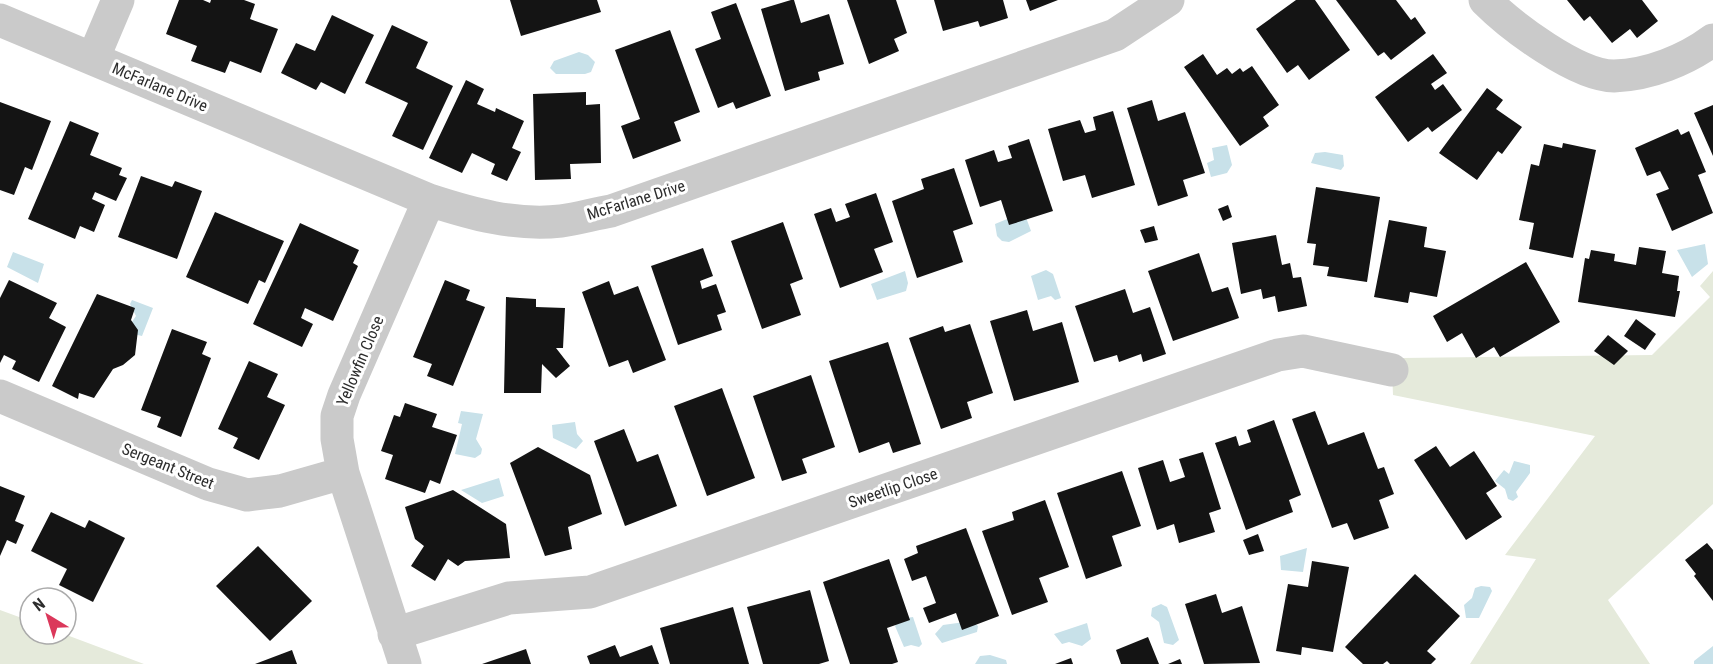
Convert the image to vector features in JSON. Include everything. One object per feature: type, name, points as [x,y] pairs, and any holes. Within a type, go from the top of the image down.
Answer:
[{"type":"street","points":[[93,59],[118,0]]},
{"type":"street","name":"McFarlane Drive","points":[[0,20],[429,200],[470,214],[517,222],[561,221],[611,211],[1115,35],[1168,0]]},
{"type":"street","points":[[1485,0],[1496,12],[1544,48],[1578,67],[1612,76],[1651,71],[1701,49],[1713,40]]},
{"type":"street","name":"Yellowfin Close","points":[[399,649],[343,473],[337,439],[337,416],[429,200]]},
{"type":"street","name":"Sweetlip Close","points":[[399,649],[509,598],[590,592],[1278,355],[1303,351],[1392,370]]},
{"type":"street","name":"Sergeant Street","points":[[0,396],[208,484],[247,495],[280,491],[343,473]]},
{"type":"shaded area","points":[[1713,271],[1713,504],[1608,600],[1650,664],[1470,664],[1536,559],[1505,555],[1595,436],[1393,395],[1392,370],[1401,358],[1652,355],[1710,297],[1700,286]]},
{"type":"shaded area","points":[[0,610],[18,617],[18,646],[78,646],[78,639],[144,664],[0,664]]},
{"type":"water","points":[[579,52],[588,55],[595,62],[591,72],[556,74],[550,68],[554,61]]},
{"type":"water","points":[[1227,145],[1232,165],[1227,173],[1211,177],[1207,163],[1214,160],[1212,148]]},
{"type":"water","points":[[1315,153],[1343,155],[1344,166],[1341,170],[1311,163]]},
{"type":"water","points":[[1024,212],[1031,231],[1009,242],[1002,241],[997,236],[995,224]]},
{"type":"water","points":[[1705,244],[1708,264],[1692,277],[1677,250]]},
{"type":"water","points":[[13,252],[44,264],[38,283],[7,267]]},
{"type":"water","points":[[1046,270],[1053,274],[1061,298],[1055,300],[1051,296],[1038,300],[1031,276]]},
{"type":"water","points":[[905,271],[908,283],[906,291],[877,300],[871,284]]},
{"type":"water","points":[[132,300],[153,308],[142,336],[133,334],[129,326],[136,316],[130,304]]},
{"type":"water","points":[[461,411],[483,414],[476,439],[482,449],[481,454],[475,458],[455,454],[462,424],[458,423]]},
{"type":"water","points":[[575,422],[577,434],[583,441],[576,449],[553,438],[552,425]]},
{"type":"water","points":[[1514,461],[1530,465],[1530,473],[1516,492],[1518,497],[1513,501],[1508,499],[1505,489],[1495,481],[1504,470],[1509,474]]},
{"type":"water","points":[[499,478],[504,496],[482,503],[461,490]]},
{"type":"water","points":[[1307,548],[1303,572],[1281,570],[1280,556]]},
{"type":"water","points":[[1490,587],[1492,591],[1479,618],[1466,618],[1464,605],[1472,598],[1475,588]]},
{"type":"water","points":[[1161,604],[1167,607],[1179,640],[1173,645],[1164,643],[1159,622],[1151,616],[1152,608]]},
{"type":"water","points":[[913,617],[922,644],[919,647],[911,645],[904,647],[895,626],[900,619]]},
{"type":"water","points":[[972,621],[978,626],[977,632],[942,643],[935,634],[943,625]]},
{"type":"water","points":[[1087,623],[1091,639],[1082,646],[1069,642],[1062,644],[1054,634]]},
{"type":"water","points":[[1713,646],[1713,664],[1694,664],[1694,661]]},
{"type":"water","points":[[990,655],[1006,660],[1007,664],[975,664],[980,656]]},
{"type":"building","points":[[179,0],[203,0],[210,3],[211,0],[244,0],[255,4],[250,19],[278,29],[261,73],[230,61],[225,73],[191,61],[197,46],[166,34]]},
{"type":"building","points":[[510,0],[597,0],[601,12],[521,36]]},
{"type":"building","points":[[794,0],[801,23],[829,14],[844,64],[818,72],[820,80],[785,91],[761,9]]},
{"type":"building","points":[[847,0],[896,0],[907,33],[894,39],[899,51],[869,64]]},
{"type":"building","points":[[934,0],[1003,0],[1008,18],[980,27],[978,21],[943,31]]},
{"type":"building","points":[[1026,0],[1058,0],[1030,11]]},
{"type":"building","points":[[1296,0],[1315,0],[1350,50],[1309,80],[1298,65],[1287,73],[1256,29]]},
{"type":"building","points":[[1336,0],[1396,0],[1411,20],[1415,17],[1426,33],[1391,60],[1384,52],[1378,56]]},
{"type":"building","points":[[1567,0],[1642,0],[1658,21],[1637,38],[1630,29],[1612,43],[1590,16],[1584,21]]},
{"type":"building","points":[[736,3],[771,96],[736,109],[733,102],[718,108],[695,49],[721,39],[711,12]]},
{"type":"building","points":[[332,15],[374,35],[345,94],[321,82],[316,90],[281,73],[296,43],[315,51]]},
{"type":"building","points":[[392,25],[428,42],[416,68],[453,86],[423,150],[392,136],[408,103],[365,83]]},
{"type":"building","points":[[670,30],[700,112],[674,122],[681,141],[633,159],[621,126],[640,119],[615,50]]},
{"type":"building","points":[[1203,54],[1217,75],[1227,68],[1232,74],[1240,68],[1243,72],[1252,66],[1279,105],[1263,117],[1269,126],[1240,146],[1184,67]]},
{"type":"building","points":[[1433,54],[1447,73],[1431,84],[1435,90],[1443,84],[1462,110],[1432,132],[1428,127],[1408,142],[1375,97]]},
{"type":"building","points":[[466,80],[484,89],[477,104],[495,112],[496,108],[524,121],[512,148],[521,152],[507,181],[491,174],[495,164],[472,153],[462,173],[429,158]]},
{"type":"building","points":[[1487,88],[1503,100],[1496,109],[1522,127],[1502,154],[1498,151],[1477,180],[1439,153]]},
{"type":"building","points":[[586,92],[586,105],[600,104],[601,163],[570,164],[571,179],[535,180],[533,94]]},
{"type":"building","points":[[1152,100],[1158,121],[1185,112],[1205,173],[1183,180],[1188,196],[1158,206],[1127,108]]},
{"type":"building","points":[[0,102],[51,121],[32,170],[25,167],[14,195],[0,190]]},
{"type":"building","points":[[1713,105],[1713,156],[1694,113]]},
{"type":"building","points":[[1113,111],[1135,185],[1092,198],[1085,175],[1063,181],[1048,129],[1080,120],[1085,133],[1096,130],[1093,117]]},
{"type":"building","points":[[70,121],[99,133],[90,155],[122,168],[119,175],[127,178],[116,201],[95,192],[92,199],[105,205],[94,232],[80,226],[75,239],[28,219]]},
{"type":"building","points":[[1678,129],[1681,135],[1689,131],[1706,172],[1698,175],[1713,213],[1672,231],[1656,194],[1669,189],[1660,171],[1647,176],[1635,148]]},
{"type":"building","points":[[1029,139],[1053,211],[1009,225],[1001,200],[980,207],[965,160],[994,150],[998,162],[1012,158],[1008,146]]},
{"type":"building","points":[[1563,143],[1596,150],[1573,258],[1529,249],[1534,223],[1519,220],[1531,164],[1539,166],[1544,144],[1562,148]]},
{"type":"building","points":[[954,168],[973,224],[953,231],[963,262],[917,278],[892,201],[924,189],[921,179]]},
{"type":"building","points":[[141,176],[172,187],[175,181],[202,191],[177,259],[118,237]]},
{"type":"building","points":[[1316,187],[1380,197],[1367,282],[1327,276],[1329,267],[1313,265],[1316,244],[1307,243]]},
{"type":"building","points":[[876,193],[893,242],[874,249],[883,272],[840,288],[814,214],[831,208],[836,222],[850,217],[845,204]]},
{"type":"building","points":[[1228,205],[1232,217],[1223,221],[1218,209]]},
{"type":"building","points":[[215,212],[284,241],[265,283],[259,280],[248,304],[186,277]]},
{"type":"building","points":[[1389,220],[1427,227],[1424,247],[1446,251],[1437,297],[1410,292],[1408,303],[1374,297]]},
{"type":"building","points":[[783,222],[803,279],[790,284],[801,315],[762,329],[731,241]]},
{"type":"building","points":[[300,223],[359,250],[353,263],[358,266],[333,321],[305,308],[301,318],[313,324],[302,347],[253,324]]},
{"type":"building","points":[[1154,226],[1158,240],[1145,243],[1140,230]]},
{"type":"building","points":[[1276,235],[1282,265],[1290,263],[1293,278],[1301,277],[1307,306],[1278,312],[1275,296],[1263,299],[1261,289],[1241,294],[1232,243]]},
{"type":"building","points":[[1639,247],[1666,251],[1662,273],[1679,276],[1677,291],[1680,291],[1675,317],[1578,302],[1585,258],[1589,259],[1591,250],[1615,254],[1614,261],[1636,265]]},
{"type":"building","points":[[703,248],[713,276],[700,281],[702,289],[716,284],[726,312],[717,315],[722,330],[678,345],[651,266]]},
{"type":"building","points":[[1199,253],[1212,292],[1228,287],[1239,318],[1173,341],[1148,271]]},
{"type":"building","points":[[1526,262],[1560,322],[1500,357],[1494,347],[1476,358],[1462,333],[1447,342],[1433,316]]},
{"type":"building","points":[[9,280],[57,303],[49,318],[66,327],[39,382],[12,369],[16,361],[4,355],[0,363],[0,298]]},
{"type":"building","points":[[445,280],[470,290],[466,300],[485,307],[453,386],[427,376],[432,364],[413,357]]},
{"type":"building","points":[[609,281],[614,295],[638,286],[666,360],[633,373],[628,360],[609,367],[582,292]]},
{"type":"building","points":[[1125,289],[1133,313],[1150,307],[1166,354],[1143,362],[1141,354],[1119,362],[1117,355],[1094,362],[1075,306]]},
{"type":"building","points":[[97,294],[135,308],[131,320],[138,330],[135,355],[123,365],[113,369],[94,398],[79,393],[78,399],[52,386]]},
{"type":"building","points":[[506,297],[536,299],[536,307],[565,308],[563,348],[556,348],[570,366],[556,378],[542,364],[541,393],[504,393]]},
{"type":"building","points":[[1027,310],[1033,331],[1062,322],[1079,382],[1014,401],[990,321]]},
{"type":"building","points":[[1636,319],[1656,334],[1645,350],[1624,336]]},
{"type":"building","points":[[970,324],[993,393],[967,402],[972,418],[941,429],[909,338],[943,326],[945,332]]},
{"type":"building","points":[[172,329],[207,342],[202,354],[211,358],[181,437],[157,427],[161,417],[141,410]]},
{"type":"building","points":[[1608,335],[1628,351],[1614,365],[1594,351]]},
{"type":"building","points":[[888,342],[921,444],[893,453],[889,442],[859,453],[829,361]]},
{"type":"building","points":[[249,361],[278,374],[267,397],[285,405],[259,460],[233,448],[238,438],[218,429]]},
{"type":"building","points":[[811,375],[835,447],[802,459],[807,473],[782,481],[753,396]]},
{"type":"building","points":[[722,388],[755,478],[707,496],[674,406]]},
{"type":"building","points":[[405,403],[437,414],[432,427],[457,435],[440,484],[430,480],[425,493],[385,479],[393,455],[381,451],[394,415],[400,417]]},
{"type":"building","points":[[1315,411],[1328,445],[1364,432],[1378,469],[1384,467],[1394,494],[1379,500],[1389,528],[1354,540],[1347,523],[1332,528],[1292,419]]},
{"type":"building","points":[[1274,420],[1301,495],[1289,500],[1293,512],[1246,530],[1215,443],[1236,436],[1239,446],[1251,442],[1247,430]]},
{"type":"building","points":[[624,429],[637,462],[658,454],[677,506],[625,526],[594,441]]},
{"type":"building","points":[[1436,446],[1450,467],[1474,451],[1497,486],[1486,493],[1502,517],[1466,540],[1414,460]]},
{"type":"building","points":[[538,447],[590,475],[602,514],[568,527],[572,549],[545,556],[510,463]]},
{"type":"building","points":[[1203,452],[1221,509],[1209,513],[1215,532],[1179,543],[1174,524],[1157,530],[1138,468],[1163,460],[1170,482],[1185,477],[1179,459]]},
{"type":"building","points":[[1122,471],[1141,526],[1112,536],[1122,566],[1086,579],[1057,493]]},
{"type":"building","points":[[0,486],[25,496],[15,521],[24,525],[16,544],[7,540],[0,556]]},
{"type":"building","points":[[453,490],[506,524],[510,558],[465,561],[458,566],[448,559],[435,581],[411,566],[424,546],[415,539],[405,507]]},
{"type":"building","points":[[1045,500],[1069,567],[1039,578],[1048,602],[1012,615],[982,531],[1014,520],[1012,512]]},
{"type":"building","points":[[51,512],[85,528],[89,520],[125,538],[93,602],[78,594],[78,586],[59,585],[67,569],[31,551]]},
{"type":"building","points":[[966,528],[999,616],[962,630],[956,613],[929,623],[923,608],[936,603],[926,576],[912,581],[904,559],[918,553],[916,546]]},
{"type":"building","points":[[1258,534],[1264,551],[1249,555],[1243,540]]},
{"type":"building","points":[[1707,543],[1713,550],[1713,601],[1685,560]]},
{"type":"building","points":[[258,546],[312,601],[270,641],[216,586]]},
{"type":"building","points":[[889,559],[910,620],[887,628],[898,662],[850,664],[823,582]]},
{"type":"building","points":[[1312,561],[1349,567],[1333,652],[1302,647],[1301,655],[1276,651],[1288,584],[1308,587]]},
{"type":"building","points":[[1415,574],[1460,616],[1427,651],[1436,659],[1431,664],[1390,664],[1387,661],[1383,664],[1363,664],[1345,647]]},
{"type":"building","points":[[810,590],[829,661],[819,664],[763,664],[747,607]]},
{"type":"building","points":[[1216,594],[1222,613],[1242,606],[1260,663],[1204,664],[1185,604]]},
{"type":"building","points":[[733,607],[749,664],[670,664],[660,628]]},
{"type":"building","points":[[1148,637],[1159,664],[1121,664],[1116,650]]},
{"type":"building","points":[[615,645],[620,657],[652,645],[659,664],[590,664],[587,656]]},
{"type":"building","points":[[526,649],[531,664],[482,664]]},
{"type":"building","points":[[292,650],[297,664],[255,664]]},
{"type":"building","points":[[1071,658],[1073,664],[1055,664]]},
{"type":"building","points":[[1180,659],[1182,664],[1168,664]]}]
